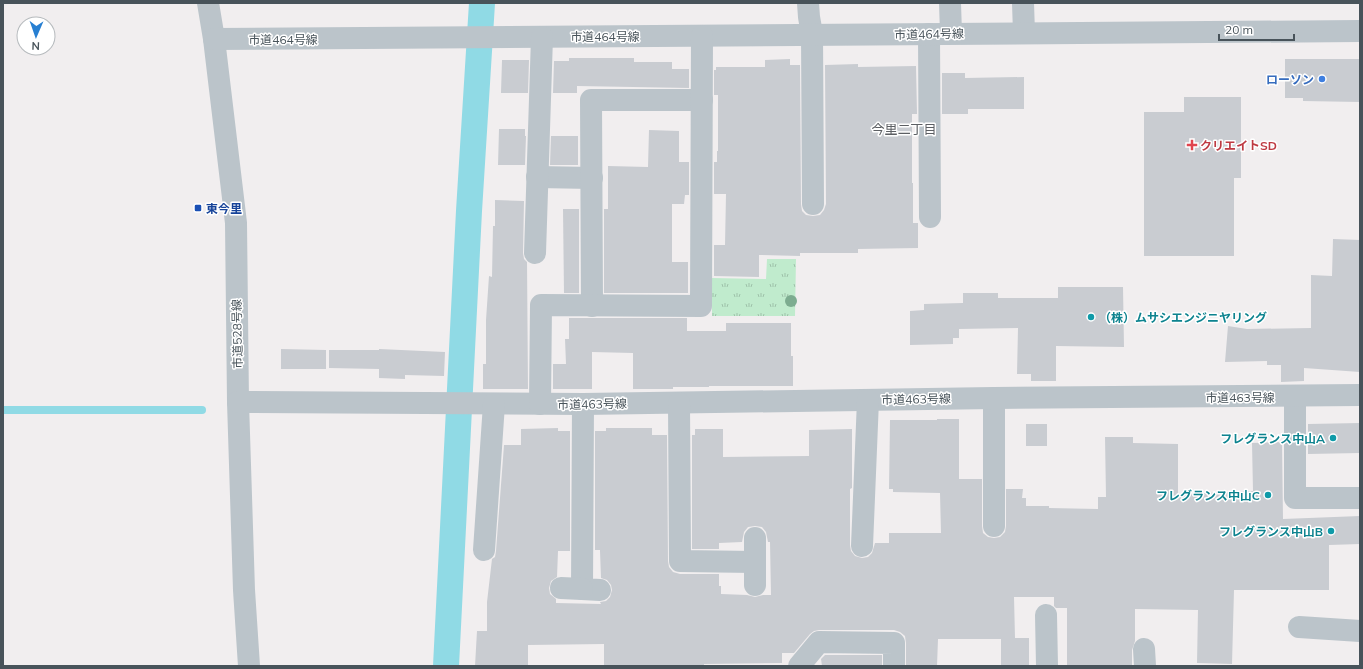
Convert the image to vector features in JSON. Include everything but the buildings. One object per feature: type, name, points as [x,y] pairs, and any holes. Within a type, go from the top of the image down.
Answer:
[{"type":"street","name":"市道528号線","points":[[208,3],[214,39],[236,223],[238,402],[244,590],[249,666]]},
{"type":"street","points":[[808,3],[808,17],[812,34],[813,204]]},
{"type":"street","points":[[950,3],[951,33]]},
{"type":"street","points":[[1023,3],[1024,33]]},
{"type":"street","name":"市道464号線","points":[[214,39],[1360,31]]},
{"type":"street","points":[[929,34],[930,217]]},
{"type":"street","points":[[540,404],[541,305],[701,306],[702,36]]},
{"type":"street","points":[[535,253],[542,37]]},
{"type":"street","points":[[592,306],[592,100],[702,100]]},
{"type":"street","points":[[537,176],[592,178]]},
{"type":"street","name":"市道463号線","points":[[238,402],[583,404],[994,398],[1360,395]]},
{"type":"street","points":[[1295,396],[1295,498],[1360,498]]},
{"type":"street","points":[[994,398],[994,526]]},
{"type":"street","points":[[862,546],[868,400]]},
{"type":"street","points":[[679,403],[680,562],[755,562]]},
{"type":"street","points":[[473,404],[484,550]]},
{"type":"street","points":[[581,589],[583,404]]},
{"type":"street","points":[[754,584],[756,538]]},
{"type":"street","points":[[1046,615],[1047,666]]},
{"type":"street","points":[[1299,627],[1360,631]]},
{"type":"street","points":[[798,666],[819,642],[894,643],[894,666]]},
{"type":"green space","points":[[767,259],[796,259],[795,316],[712,316],[712,278],[766,279]]},
{"type":"waterway","points":[[446,666],[469,211],[482,3]]},
{"type":"waterway","points":[[3,410],[202,410]]},
{"type":"place","name":"ローソン","points":[[1322,79]]},
{"type":"place","name":"クリエイトSD","points":[[1192,145]]},
{"type":"place","name":"東今里","points":[[198,208]]},
{"type":"place","name":"（株）ムサシエンジニヤリング","points":[[1091,317]]},
{"type":"place","name":"フレグランス中山A","points":[[1333,438]]},
{"type":"place","name":"フレグランス中山C","points":[[1268,495]]},
{"type":"place","name":"フレグランス中山B","points":[[1331,531]]},
{"type":"district","name":"今里二丁目","points":[[904,129]]}]
